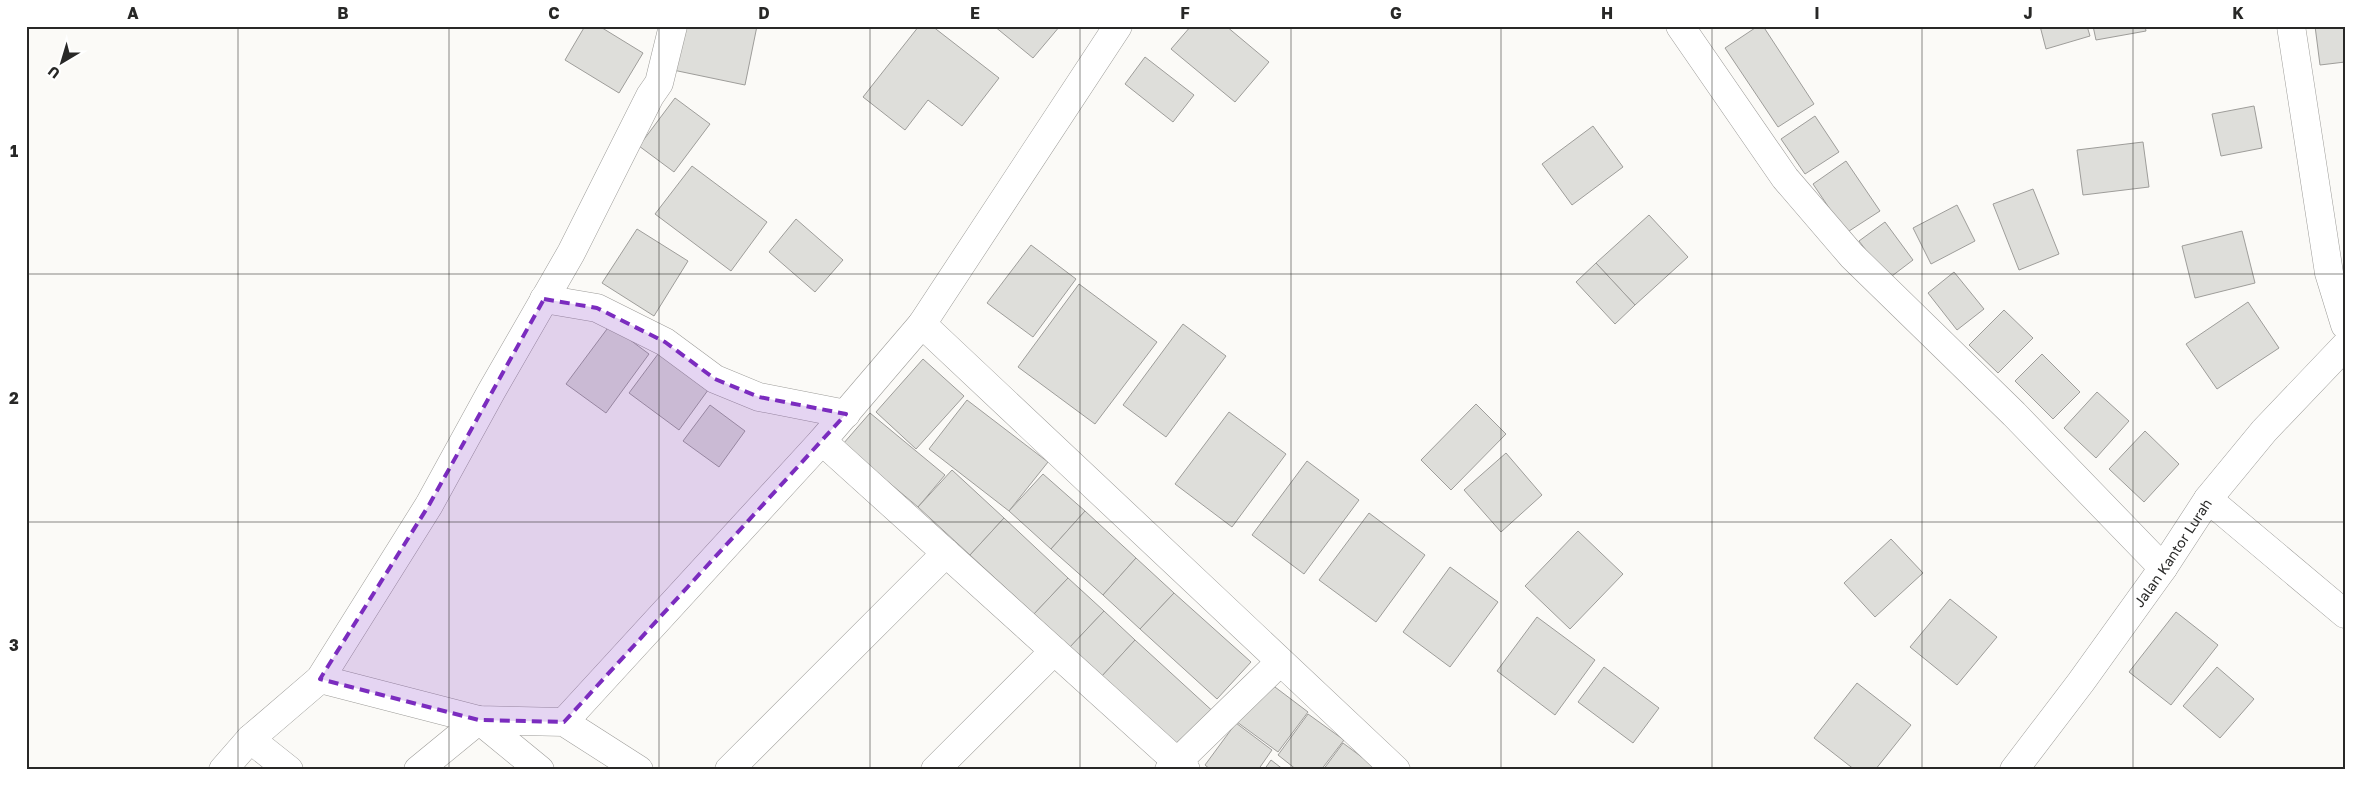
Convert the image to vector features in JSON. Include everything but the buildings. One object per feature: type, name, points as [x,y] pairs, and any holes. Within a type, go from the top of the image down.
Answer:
[{"type":"street","points":[[223,770],[250,739],[320,679],[430,505],[571,253],[650,96],[659,83],[673,26]]},
{"type":"street","points":[[564,722],[822,441],[922,324],[1118,26]]},
{"type":"street","points":[[1680,26],[1785,178],[1852,256],[2014,414],[2163,568]]},
{"type":"street","points":[[2291,26],[2329,273],[2345,325]]},
{"type":"street","points":[[544,299],[597,308],[665,342],[715,379],[759,397],[846,414]]},
{"type":"street","points":[[922,324],[1396,770]]},
{"type":"street","name":"Jalan Kantor Lurah","points":[[2014,770],[2081,682],[2163,568],[2208,499],[2264,431],[2345,346]]},
{"type":"street","points":[[822,441],[1054,651],[1178,767],[1280,662]]},
{"type":"street","points":[[2208,499],[2345,614]]},
{"type":"street","points":[[729,770],[946,553]]},
{"type":"street","points":[[935,770],[1054,651]]},
{"type":"street","points":[[320,679],[479,720],[564,722],[639,770]]},
{"type":"street","points":[[418,770],[479,720]]},
{"type":"street","points":[[479,720],[540,770]]},
{"type":"street","points":[[250,739],[289,770]]},
{"type":"highlighted area","points":[[544,299],[597,308],[665,342],[715,379],[759,397],[846,414],[564,722],[479,720],[320,679],[429,505]]}]
